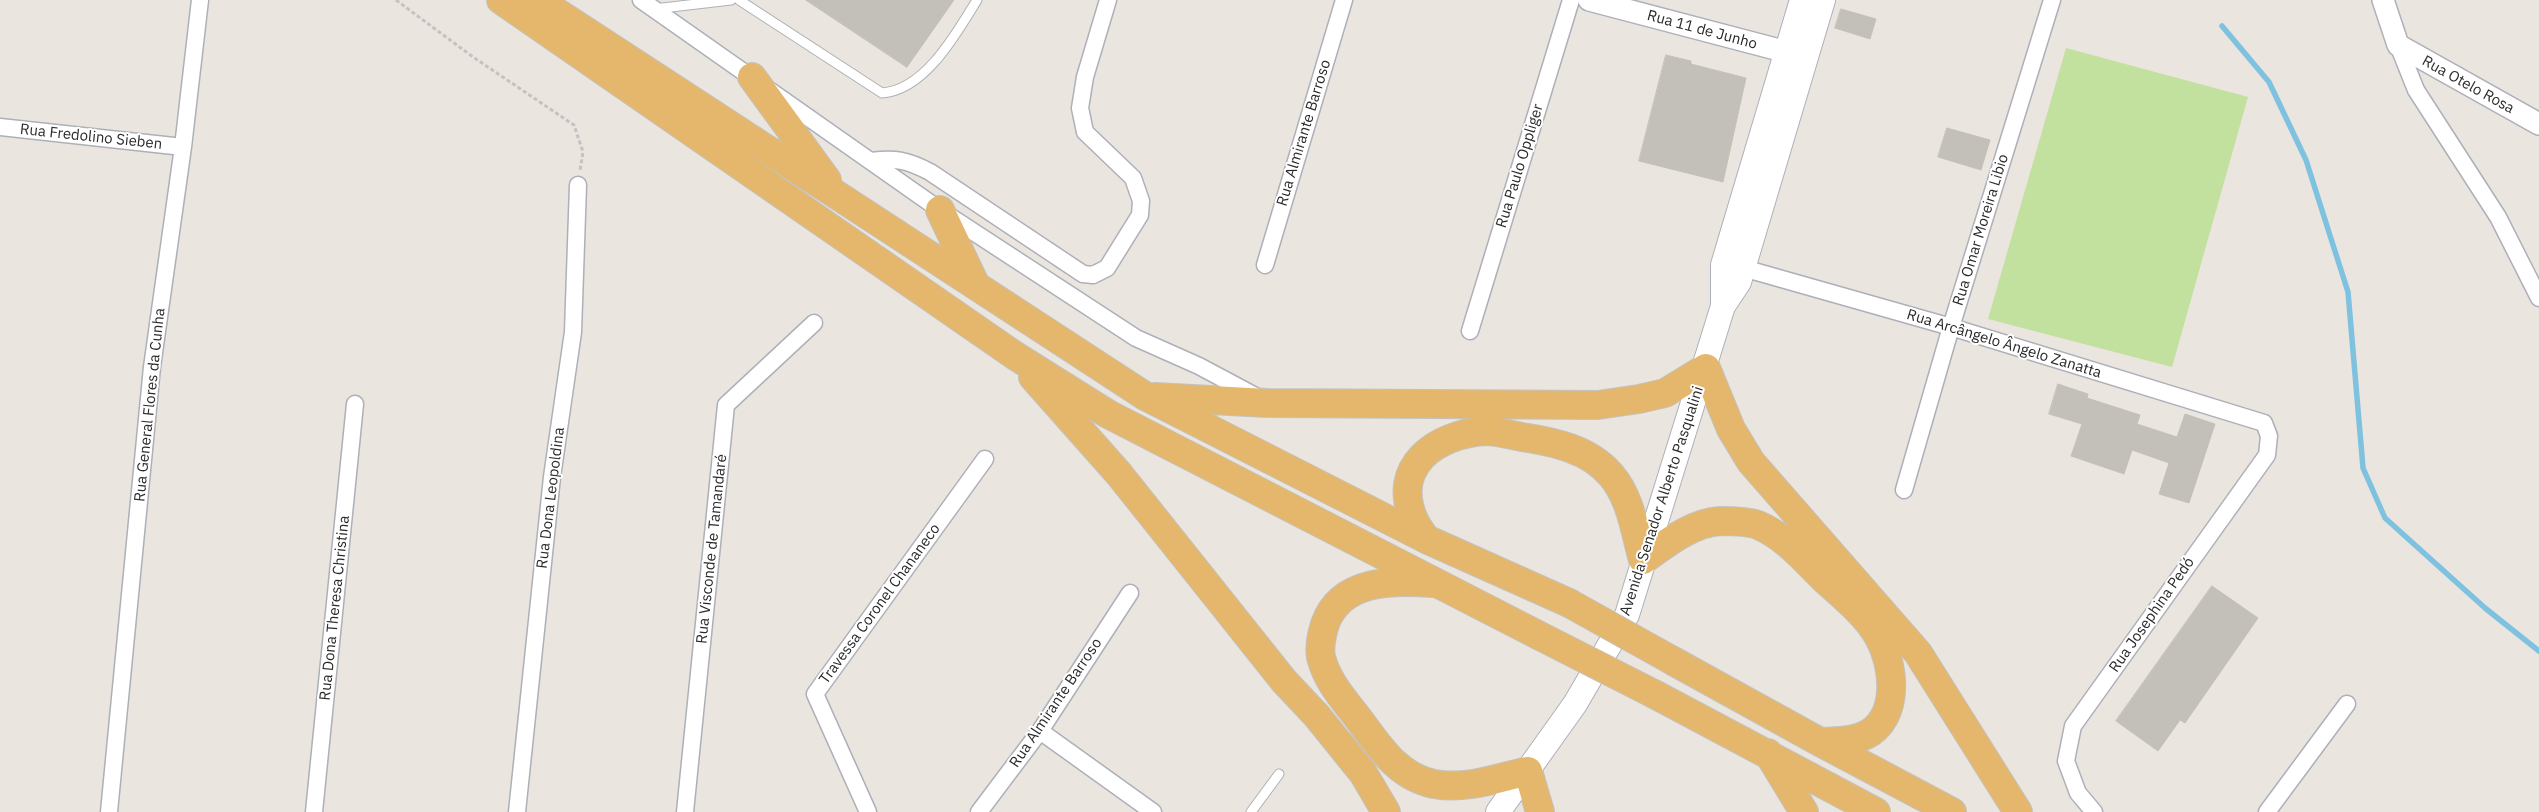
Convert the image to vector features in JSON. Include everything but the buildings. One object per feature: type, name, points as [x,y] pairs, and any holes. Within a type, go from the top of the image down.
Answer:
[{"type":"highway","points":[[501,0],[1014,355],[1108,414],[1767,752],[1876,812]]},
{"type":"highway","points":[[538,0],[1146,396],[1426,540],[1569,603],[1820,742],[1952,812]]},
{"type":"highway","points":[[752,77],[837,193]]},
{"type":"highway","points":[[940,210],[975,284]]},
{"type":"highway","points":[[1014,355],[1119,474],[1284,681],[1363,773],[1386,812]]},
{"type":"highway","points":[[1146,396],[1267,403],[1598,405],[1639,400],[1665,393],[1706,368],[1731,429],[1751,462],[1918,653],[2018,812]]},
{"type":"highway","points":[[1426,540],[1414,519],[1410,502],[1409,486],[1413,470],[1424,454],[1439,442],[1459,435],[1486,431],[1548,440],[1575,450],[1594,460],[1612,475],[1625,498],[1643,560],[1678,536],[1701,526],[1719,521],[1756,524],[1783,538],[1874,628],[1886,653],[1891,692],[1889,708],[1870,732],[1854,740],[1820,742]]},
{"type":"highway","points":[[1441,584],[1408,581],[1379,583],[1354,590],[1328,616],[1322,631],[1321,656],[1329,678],[1388,760],[1408,774],[1434,784],[1473,785],[1528,771],[1540,812]]},
{"type":"highway","points":[[1767,752],[1804,812]]},
{"type":"main road","name":"Avenida Senador Alberto Pasqualini","points":[[1724,306],[1723,265],[1802,0]]},
{"type":"main road","name":"Avenida Senador Alberto Pasqualini","points":[[1498,812],[1575,704],[1627,615],[1724,306],[1739,282],[1823,0]]},
{"type":"street","name":"Rua General Flores da Cunha","points":[[109,812],[152,367],[183,147],[200,0]]},
{"type":"street","points":[[871,162],[890,159],[908,161],[930,172],[1083,274],[1093,275],[1107,268],[1140,215],[1141,201],[1133,178],[1085,132],[1080,108],[1085,77],[1108,0]]},
{"type":"street","name":"Rua Almirante Barroso","points":[[1265,265],[1344,0]]},
{"type":"street","name":"Rua Paulo Oppliger","points":[[1470,331],[1571,0]]},
{"type":"street","name":"Rua 11 de Junho","points":[[1589,0],[1787,52]]},
{"type":"street","name":"Rua Omar Moreira Libio","points":[[1904,490],[2052,0]]},
{"type":"street","points":[[2383,0],[2416,90],[2498,217],[2539,298]]},
{"type":"street","points":[[647,4],[940,210],[1136,338],[1199,366],[1267,403]]},
{"type":"street","name":"Rua Otelo Rosa","points":[[2398,45],[2539,124]]},
{"type":"street","name":"Rua Fredolino Sieben","points":[[0,126],[183,147]]},
{"type":"street","name":"Rua Dona Leopoldina","points":[[517,812],[552,477],[573,332],[578,185]]},
{"type":"street","name":"Rua Arcângelo Ângelo Zanatta","points":[[1743,268],[1952,327],[2264,423]]},
{"type":"street","name":"Rua Visconde de Tamandaré","points":[[685,812],[726,405],[814,323]]},
{"type":"street","name":"Rua Dona Theresa Christina","points":[[314,812],[355,404]]},
{"type":"street","name":"Rua Josephina Pedó","points":[[2094,812],[2078,793],[2066,761],[2073,726],[2267,455],[2269,436],[2264,423]]},
{"type":"street","name":"Travessa Coronel Chananeco","points":[[868,812],[816,694],[985,459]]},
{"type":"street","name":"Rua Almirante Barroso","points":[[979,812],[1040,731],[1130,593]]},
{"type":"street","points":[[2267,812],[2347,704]]},
{"type":"street","points":[[1040,731],[1153,812]]},
{"type":"lane","points":[[647,4],[731,0]]},
{"type":"lane","points":[[738,0],[882,93],[896,92],[912,83],[947,47],[978,0]]},
{"type":"lane","points":[[1251,812],[1279,774]]},
{"type":"path","points":[[396,0],[473,57],[574,125],[583,152],[578,185]]},
{"type":"green space","points":[[2066,48],[2248,97],[2172,367],[1988,319]]},
{"type":"waterway","points":[[2222,26],[2269,82],[2306,160],[2348,292],[2363,468],[2385,518],[2485,608],[2539,651]]}]
